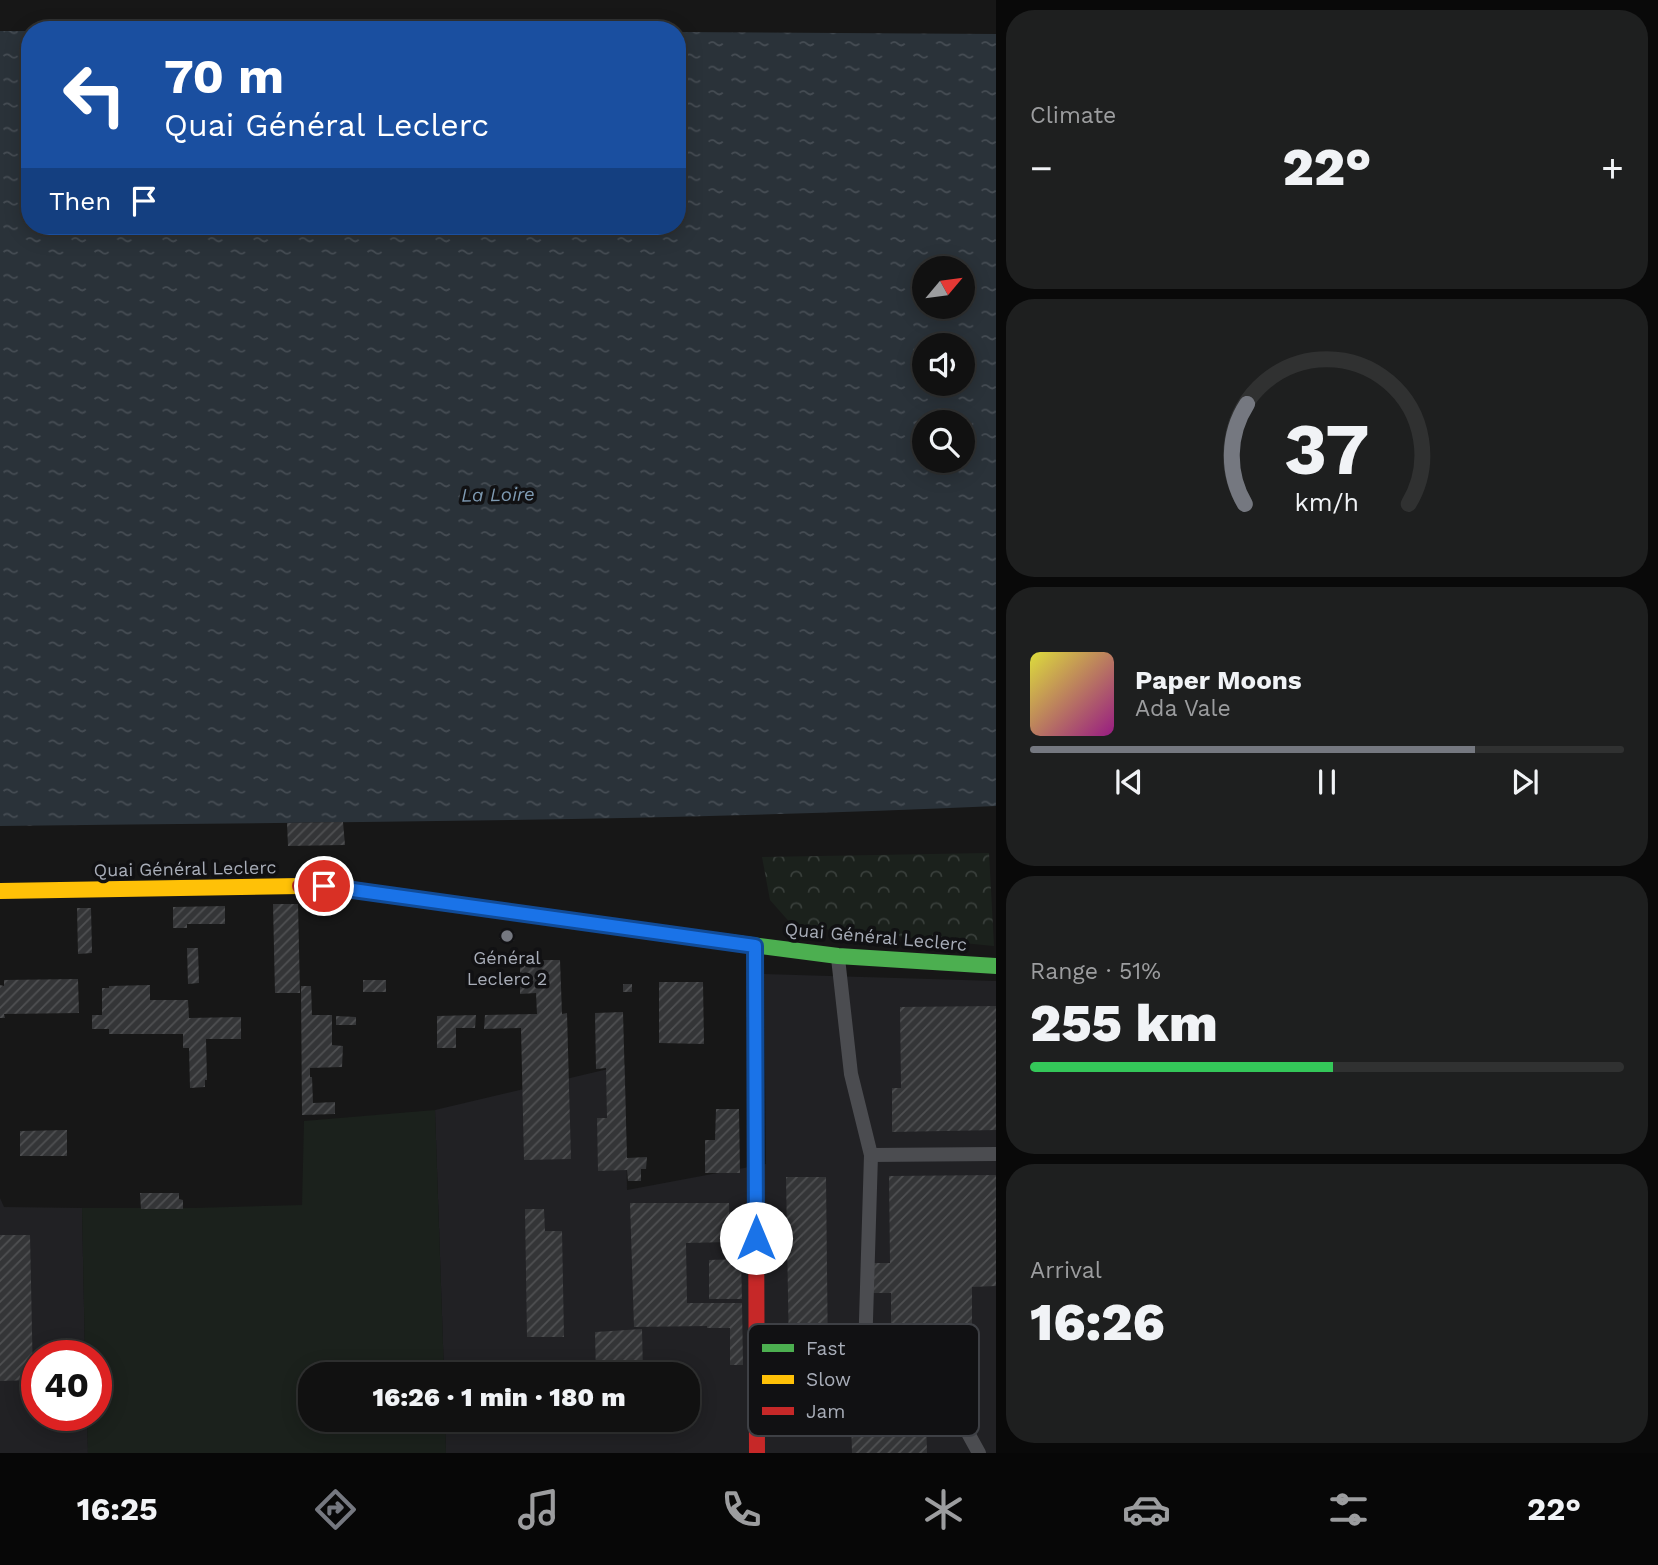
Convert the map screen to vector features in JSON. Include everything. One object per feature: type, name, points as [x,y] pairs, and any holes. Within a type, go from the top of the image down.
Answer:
[{"type":"street","name":"Quai Général Leclerc","points":[[0,891],[324,886],[838,956],[996,966]]},
{"type":"street","points":[[755,946],[756,1324]]},
{"type":"lane","points":[[838,956],[851,1074],[871,1155],[866,1324]]},
{"type":"lane","points":[[871,1155],[996,1154]]},
{"type":"lane","points":[[970,1436],[979,1453]]},
{"type":"shaded area","points":[[764,974],[996,981],[996,1453],[446,1453],[445,1432],[700,1432],[700,1362],[444,1362],[435,1110],[625,1065],[627,1190],[766,1164]]},
{"type":"shaded area","points":[[0,1198],[4,1207],[82,1208],[85,1340],[21,1340],[21,1431],[87,1431],[88,1453],[0,1453]]},
{"type":"green space","points":[[989,853],[994,946],[793,926],[770,900],[762,857]]},
{"type":"green space","points":[[435,1110],[444,1362],[298,1362],[298,1432],[445,1432],[446,1453],[88,1453],[87,1431],[112,1431],[112,1340],[85,1340],[82,1208],[302,1205],[304,1121]]},
{"type":"water","name":"La Loire","points":[[0,31],[21,31],[21,235],[686,235],[686,32],[996,34],[996,806],[623,818],[0,826]]},
{"type":"building","points":[[343,822],[345,845],[288,846],[287,823]]},
{"type":"building","points":[[273,904],[298,904],[300,993],[275,993]]},
{"type":"building","points":[[225,906],[225,924],[187,924],[187,928],[173,928],[173,907]]},
{"type":"building","points":[[77,908],[91,908],[92,953],[78,954]]},
{"type":"building","name":"Général Leclerc 2","points":[[500,931],[515,933],[514,941],[499,939]]},
{"type":"building","points":[[187,948],[198,948],[199,983],[188,984]]},
{"type":"building","points":[[520,960],[560,960],[562,1014],[567,1013],[571,1159],[524,1160],[521,1028],[484,1029],[485,1015],[537,1014],[536,993],[520,994]]},
{"type":"building","points":[[78,979],[79,1013],[4,1014],[5,1018],[0,1018],[0,985],[4,986],[4,980]]},
{"type":"building","points":[[363,980],[386,980],[386,992],[363,992]]},
{"type":"building","points":[[659,982],[703,982],[704,1044],[659,1043]]},
{"type":"building","points":[[623,984],[632,984],[632,992],[623,992]]},
{"type":"building","points":[[150,985],[150,1000],[188,1000],[189,1018],[241,1017],[241,1039],[206,1039],[205,1087],[190,1088],[189,1048],[183,1048],[183,1034],[109,1034],[109,1029],[92,1029],[92,1015],[102,1015],[102,988]]},
{"type":"building","points":[[301,986],[311,986],[312,1015],[332,1015],[332,1045],[343,1046],[342,1067],[310,1068],[313,1103],[335,1102],[335,1114],[302,1115]]},
{"type":"building","points":[[996,1006],[996,1130],[892,1132],[892,1088],[901,1088],[900,1007]]},
{"type":"building","points":[[623,1012],[627,1158],[647,1157],[646,1169],[641,1169],[641,1181],[628,1181],[627,1170],[598,1171],[597,1118],[607,1118],[606,1068],[596,1069],[595,1013]]},
{"type":"building","points":[[476,1015],[475,1028],[456,1028],[456,1048],[437,1048],[437,1016]]},
{"type":"building","points":[[336,1016],[356,1017],[356,1025],[336,1025]]},
{"type":"building","points":[[716,1109],[739,1109],[740,1173],[705,1173],[705,1140],[715,1140]]},
{"type":"building","points":[[67,1130],[67,1156],[20,1156],[20,1131]]},
{"type":"building","points":[[996,1175],[996,1286],[972,1287],[972,1324],[891,1324],[891,1293],[872,1293],[871,1263],[890,1263],[889,1176]]},
{"type":"building","points":[[786,1177],[826,1177],[828,1324],[788,1324]]},
{"type":"building","points":[[140,1193],[179,1193],[179,1199],[183,1200],[183,1209],[141,1209]]},
{"type":"building","points":[[630,1203],[729,1203],[730,1242],[686,1243],[687,1303],[742,1303],[743,1365],[730,1365],[730,1328],[634,1327]]},
{"type":"building","points":[[525,1209],[544,1209],[545,1231],[562,1231],[564,1337],[527,1337]]},
{"type":"building","points":[[0,1235],[30,1235],[32,1340],[21,1340],[21,1380],[0,1381]]},
{"type":"building","points":[[741,1259],[742,1299],[709,1299],[709,1260]]},
{"type":"building","points":[[642,1329],[643,1362],[596,1362],[595,1332]]},
{"type":"building","points":[[852,1436],[927,1436],[927,1453],[852,1453]]},
{"type":"traffic: fast","points":[[698,938],[838,956],[996,966]]},
{"type":"traffic: slow","points":[[0,891],[300,886]]},
{"type":"traffic: jam","points":[[300,886],[324,886],[698,938]]},
{"type":"traffic: jam","points":[[755,946],[756,1324]]},
{"type":"traffic: jam","points":[[757,1436],[757,1453]]},
{"type":"place","name":"Général Leclerc 2","points":[[507,936]]},
{"type":"route","points":[[324,886],[755,946],[756,1238]]}]
